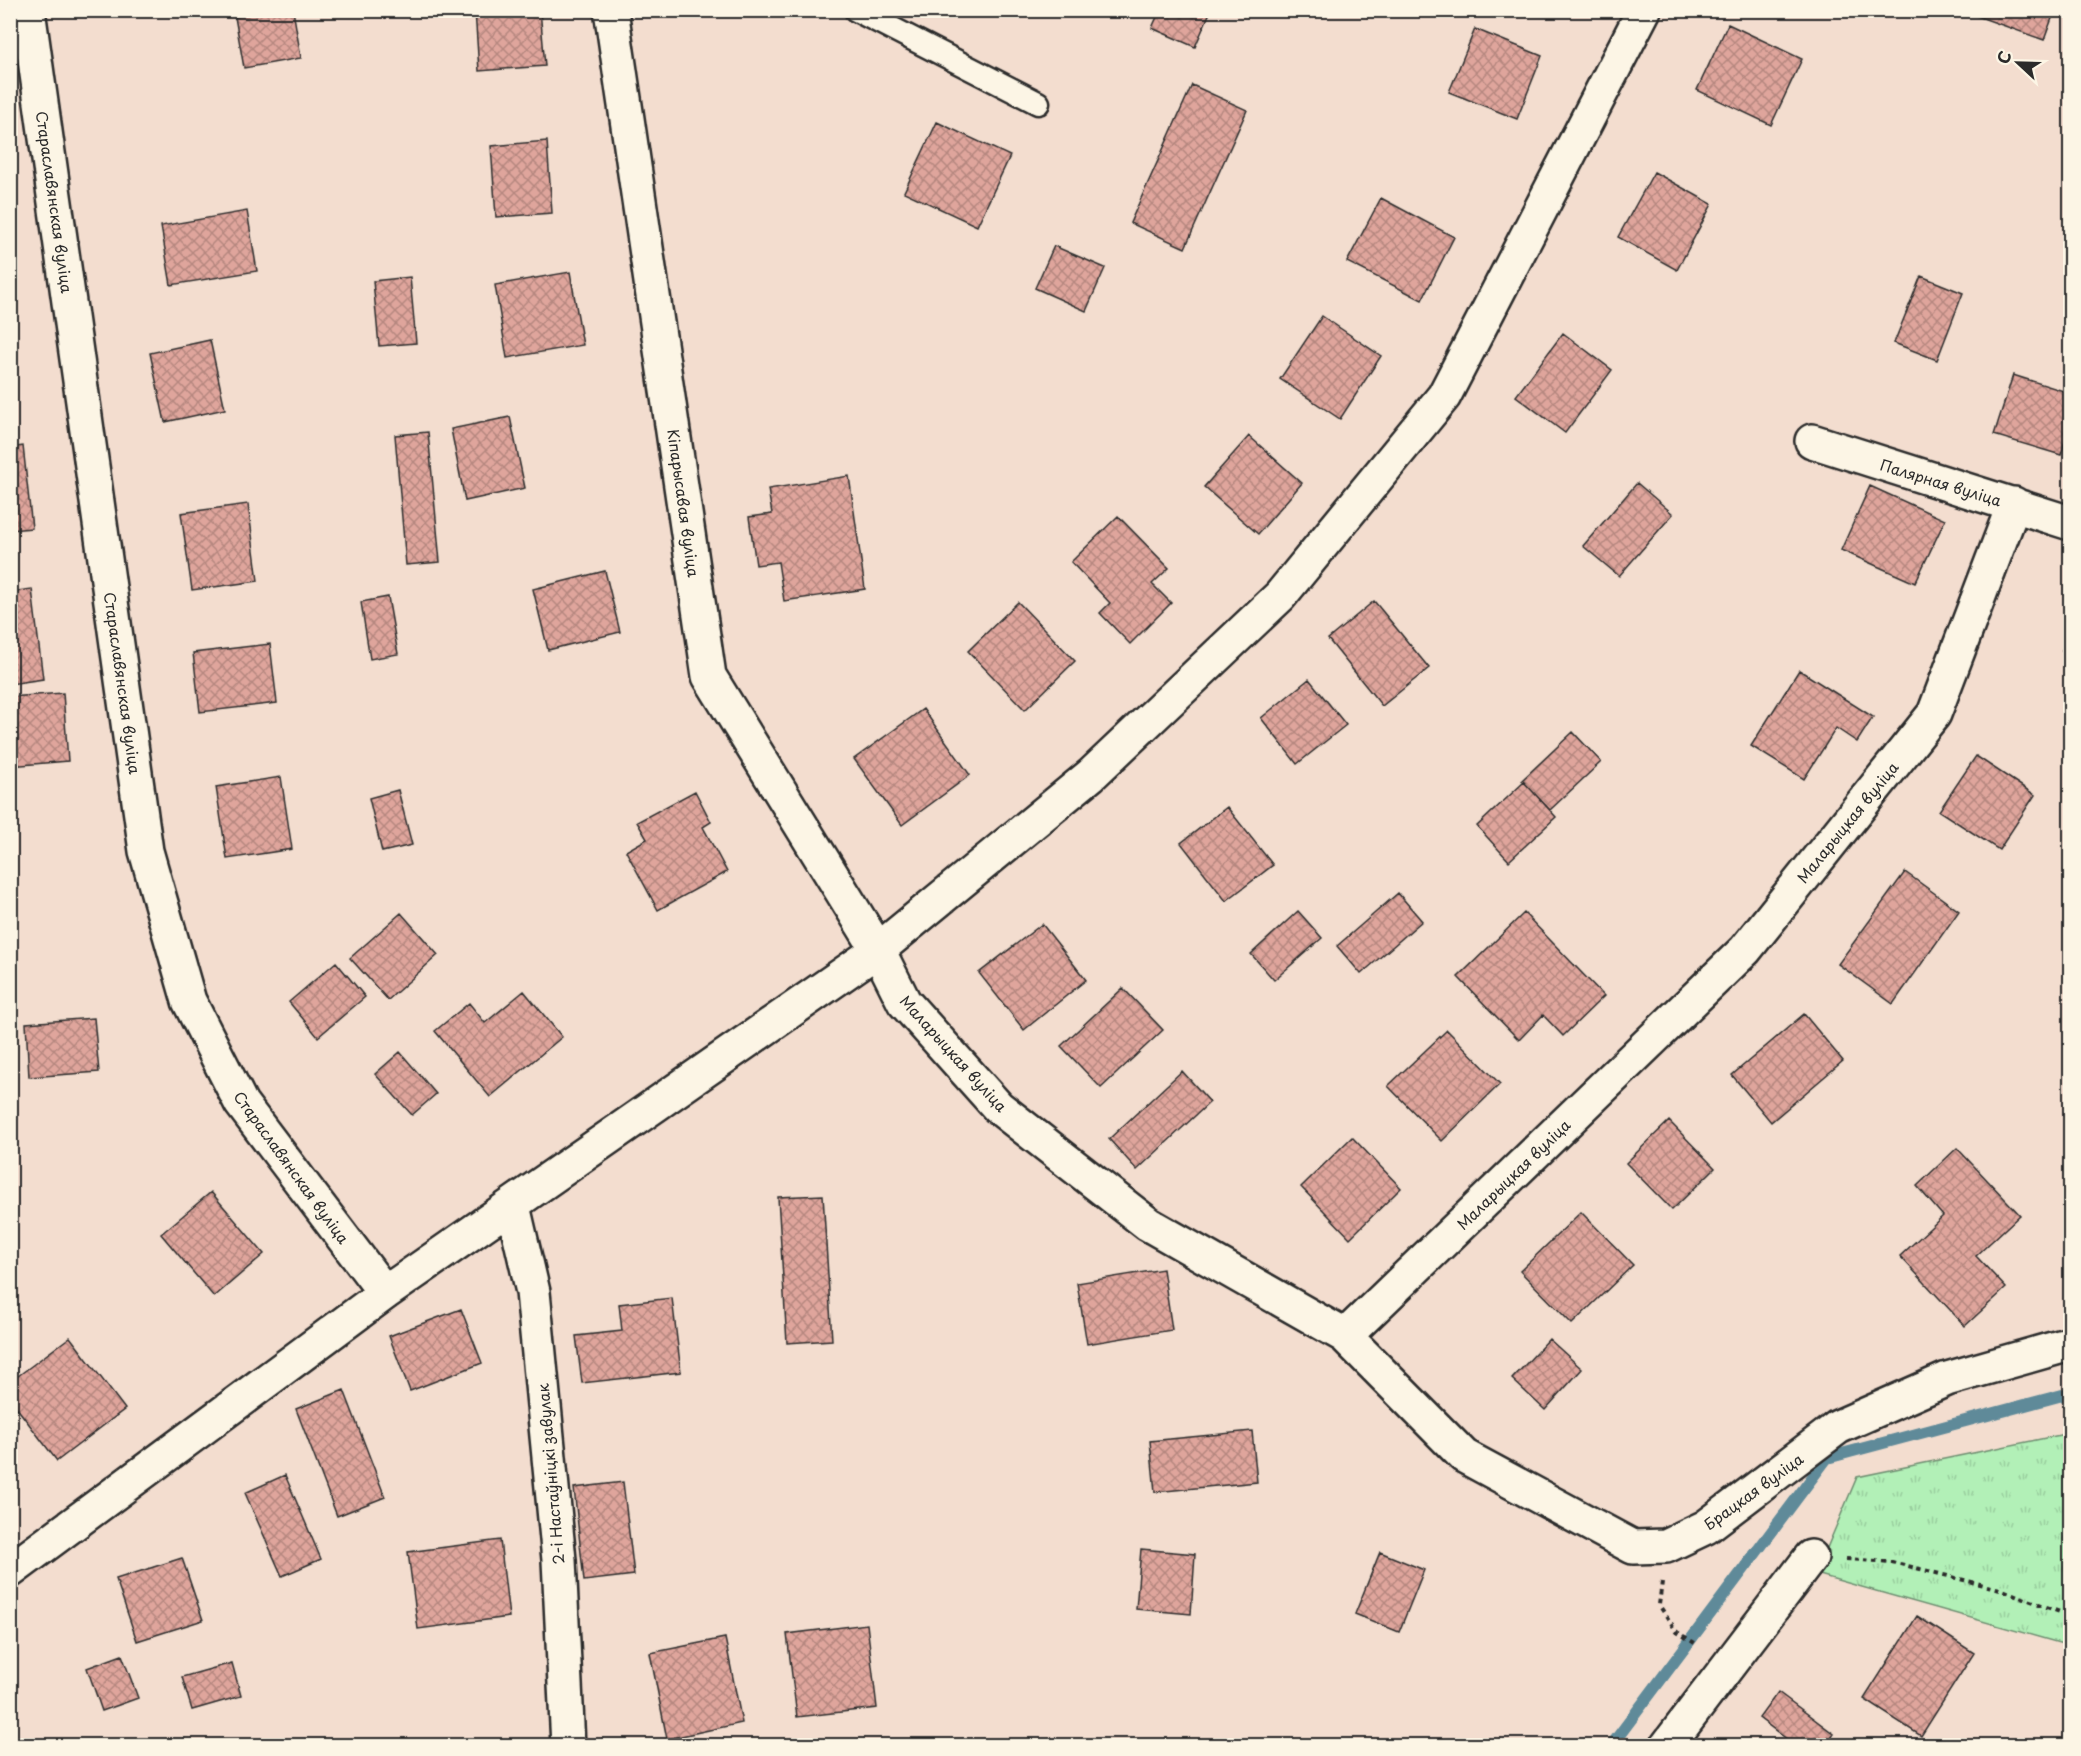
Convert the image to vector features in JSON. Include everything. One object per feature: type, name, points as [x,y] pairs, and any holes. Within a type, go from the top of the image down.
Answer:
[{"type":"street","name":"Стараславянская вуліца","points":[[28,10],[146,851],[189,1001],[241,1103],[385,1293]]},
{"type":"street","name":"Кіпарысавая вуліца","points":[[611,10],[709,676],[878,951]]},
{"type":"street","points":[[10,1571],[385,1293],[878,951],[1092,775],[1280,596],[1444,396],[1644,10]]},
{"type":"street","name":"Палярная вуліца","points":[[1812,441],[2070,523]]},
{"type":"street","name":"Маларыцкая вуліца","points":[[878,951],[904,1002],[998,1107],[1148,1224],[1345,1336],[1745,950],[1934,714],[2014,504]]},
{"type":"street","name":"2-і Настаўніцкі завулак","points":[[513,1206],[534,1303],[559,1560],[568,1746]]},
{"type":"street","name":"Брацкая вуліца","points":[[1345,1336],[1464,1456],[1633,1547],[1666,1546],[1706,1527],[1838,1427],[1947,1379],[2070,1344]]},
{"type":"street","points":[[1667,1746],[1811,1557]]},
{"type":"lane","points":[[856,10],[1038,103]]},
{"type":"path","points":[[1666,1546],[1659,1605],[1677,1632],[1703,1648]]},
{"type":"path","points":[[1811,1557],[1892,1562],[2000,1589],[2070,1616]]},
{"type":"green space","points":[[2070,1433],[2070,1646],[1816,1574],[1857,1477]]},
{"type":"building","points":[[274,10],[293,10],[301,58],[244,68],[235,17]]},
{"type":"building","points":[[475,10],[540,10],[545,66],[479,71]]},
{"type":"building","points":[[1160,10],[1211,10],[1195,47],[1152,28]]},
{"type":"building","points":[[1979,10],[2055,10],[2044,40],[1977,16]]},
{"type":"building","points":[[1728,24],[1802,59],[1771,125],[1697,90]]},
{"type":"building","points":[[1475,29],[1542,56],[1517,119],[1449,92]]},
{"type":"building","points":[[1192,85],[1247,110],[1185,248],[1130,223]]},
{"type":"building","points":[[937,122],[1010,156],[977,226],[904,192]]},
{"type":"building","points":[[547,141],[552,213],[496,217],[491,146]]},
{"type":"building","points":[[1654,172],[1712,204],[1677,270],[1618,237]]},
{"type":"building","points":[[1381,198],[1454,237],[1422,300],[1347,262]]},
{"type":"building","points":[[247,211],[257,271],[171,285],[161,226]]},
{"type":"building","points":[[1054,246],[1105,268],[1086,311],[1035,288]]},
{"type":"building","points":[[570,272],[583,345],[507,358],[495,285]]},
{"type":"building","points":[[1921,276],[1963,293],[1937,360],[1894,343]]},
{"type":"building","points":[[410,277],[416,343],[379,346],[373,281]]},
{"type":"building","points":[[1322,316],[1381,356],[1340,419],[1280,379]]},
{"type":"building","points":[[1563,333],[1612,370],[1565,433],[1516,396]]},
{"type":"building","points":[[210,340],[225,409],[165,422],[150,353]]},
{"type":"building","points":[[2013,375],[2070,393],[2070,425],[2061,455],[1994,435]]},
{"type":"building","points":[[510,417],[525,488],[465,501],[451,429]]},
{"type":"building","points":[[428,432],[440,562],[406,565],[395,435]]},
{"type":"building","points":[[1249,436],[1302,483],[1258,534],[1204,487]]},
{"type":"building","points":[[23,446],[32,528],[10,530],[10,448]]},
{"type":"building","points":[[849,476],[865,589],[784,601],[778,562],[756,565],[749,517],[772,514],[768,489]]},
{"type":"building","points":[[1637,483],[1673,514],[1619,576],[1583,546]]},
{"type":"building","points":[[1870,486],[1945,520],[1915,583],[1841,550]]},
{"type":"building","points":[[248,504],[258,581],[192,590],[181,513]]},
{"type":"building","points":[[1118,516],[1169,568],[1152,584],[1171,603],[1130,644],[1100,613],[1110,603],[1071,562]]},
{"type":"building","points":[[605,571],[620,632],[548,650],[533,589]]},
{"type":"building","points":[[32,589],[43,679],[10,684],[10,592]]},
{"type":"building","points":[[388,597],[398,654],[370,659],[361,602]]},
{"type":"building","points":[[1374,601],[1429,668],[1382,706],[1328,639]]},
{"type":"building","points":[[1018,602],[1075,661],[1025,710],[968,651]]},
{"type":"building","points":[[2070,637],[2070,655],[2062,650]]},
{"type":"building","points":[[270,644],[277,703],[200,712],[193,653]]},
{"type":"building","points":[[1799,670],[1873,717],[1857,742],[1836,728],[1804,779],[1751,746]]},
{"type":"building","points":[[1309,679],[1346,725],[1297,764],[1261,718]]},
{"type":"building","points":[[63,693],[68,761],[10,766],[10,697]]},
{"type":"building","points":[[923,709],[970,775],[902,825],[854,759]]},
{"type":"building","points":[[1573,732],[1601,762],[1550,810],[1522,780]]},
{"type":"building","points":[[1976,756],[2035,795],[1999,850],[1939,811]]},
{"type":"building","points":[[281,777],[292,849],[227,859],[216,787]]},
{"type":"building","points":[[1524,782],[1556,817],[1509,861],[1477,826]]},
{"type":"building","points":[[398,790],[412,845],[382,852],[369,798]]},
{"type":"building","points":[[695,791],[711,822],[703,827],[727,872],[658,910],[626,851],[647,839],[637,822]]},
{"type":"building","points":[[1227,807],[1273,865],[1226,901],[1181,843]]},
{"type":"building","points":[[1905,872],[1959,911],[1893,1004],[1838,964]]},
{"type":"building","points":[[1398,893],[1422,921],[1361,974],[1337,946]]},
{"type":"building","points":[[1298,911],[1322,938],[1274,980],[1251,954]]},
{"type":"building","points":[[401,913],[438,955],[388,1000],[350,958]]},
{"type":"building","points":[[1524,913],[1604,996],[1563,1036],[1543,1015],[1519,1040],[1458,977]]},
{"type":"building","points":[[1042,924],[1086,980],[1024,1030],[979,973]]},
{"type":"building","points":[[336,962],[365,997],[318,1037],[289,1002]]},
{"type":"building","points":[[1123,988],[1163,1030],[1101,1088],[1061,1046]]},
{"type":"building","points":[[524,991],[562,1037],[490,1097],[435,1031],[469,1003],[485,1023]]},
{"type":"building","points":[[1804,1014],[1843,1061],[1771,1122],[1732,1075]]},
{"type":"building","points":[[94,1018],[99,1072],[29,1077],[26,1023]]},
{"type":"building","points":[[1447,1030],[1500,1084],[1442,1141],[1388,1086]]},
{"type":"building","points":[[400,1052],[436,1094],[412,1115],[375,1074]]},
{"type":"building","points":[[1182,1071],[1210,1102],[1137,1170],[1109,1139]]},
{"type":"building","points":[[1669,1121],[1715,1168],[1672,1210],[1626,1163]]},
{"type":"building","points":[[1352,1137],[1401,1188],[1350,1238],[1301,1187]]},
{"type":"building","points":[[1957,1148],[2020,1215],[1976,1256],[2006,1288],[1965,1326],[1900,1256],[1943,1216],[1917,1186]]},
{"type":"building","points":[[211,1192],[264,1254],[214,1297],[161,1234]]},
{"type":"building","points":[[823,1195],[832,1340],[787,1343],[778,1197]]},
{"type":"building","points":[[1581,1212],[1633,1265],[1572,1324],[1520,1271]]},
{"type":"building","points":[[1163,1269],[1172,1330],[1087,1344],[1077,1283]]},
{"type":"building","points":[[672,1298],[681,1372],[582,1383],[576,1336],[622,1331],[619,1304]]},
{"type":"building","points":[[461,1309],[482,1363],[410,1391],[389,1336]]},
{"type":"building","points":[[70,1337],[125,1409],[57,1461],[10,1399],[10,1382]]},
{"type":"building","points":[[1549,1339],[1582,1369],[1545,1410],[1512,1379]]},
{"type":"building","points":[[344,1390],[385,1497],[337,1516],[296,1409]]},
{"type":"building","points":[[1252,1431],[1257,1482],[1155,1492],[1150,1441]]},
{"type":"building","points":[[285,1475],[321,1559],[282,1576],[245,1493]]},
{"type":"building","points":[[623,1482],[634,1575],[584,1581],[574,1488]]},
{"type":"building","points":[[500,1540],[509,1617],[418,1629],[408,1552]]},
{"type":"building","points":[[1141,1549],[1195,1554],[1191,1614],[1136,1609]]},
{"type":"building","points":[[1380,1552],[1424,1570],[1399,1632],[1355,1614]]},
{"type":"building","points":[[182,1558],[203,1620],[137,1641],[116,1579]]},
{"type":"building","points":[[1917,1616],[1974,1653],[1921,1736],[1864,1699]]},
{"type":"building","points":[[867,1624],[877,1708],[797,1717],[787,1634]]},
{"type":"building","points":[[725,1638],[742,1723],[667,1739],[650,1653]]},
{"type":"building","points":[[122,1655],[138,1698],[102,1711],[87,1668]]},
{"type":"building","points":[[232,1663],[241,1696],[192,1710],[182,1677]]},
{"type":"building","points":[[1778,1692],[1834,1734],[1826,1746],[1796,1746],[1759,1718]]},
{"type":"waterway","points":[[1611,1746],[1827,1458],[2070,1393]]}]
